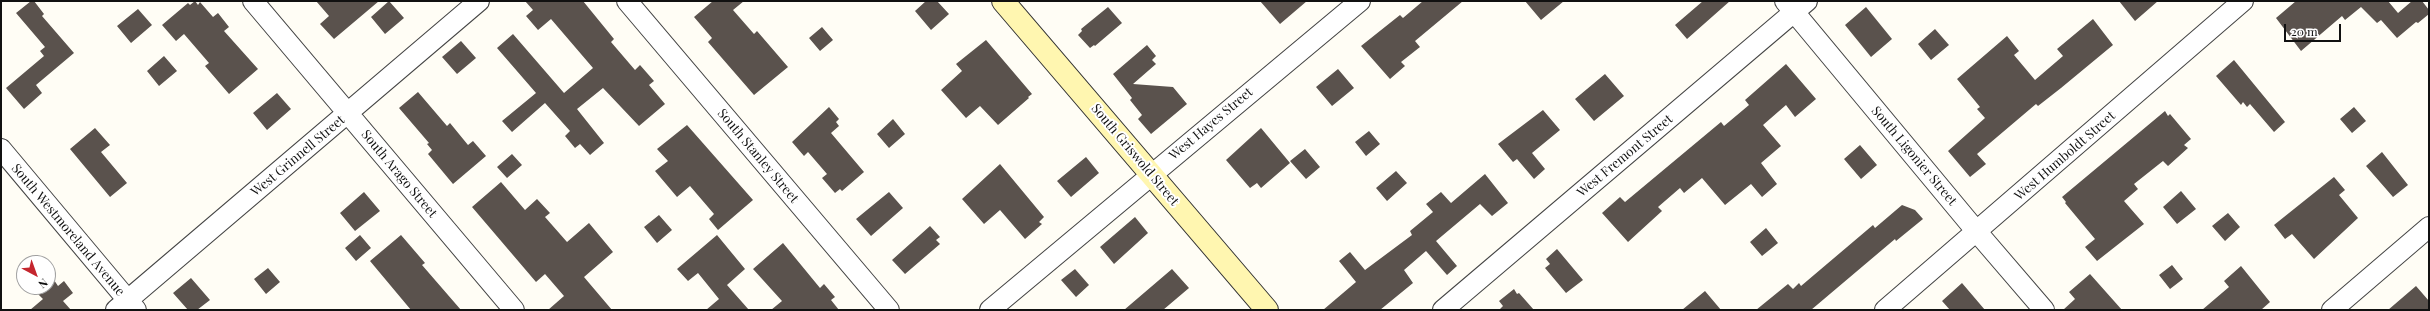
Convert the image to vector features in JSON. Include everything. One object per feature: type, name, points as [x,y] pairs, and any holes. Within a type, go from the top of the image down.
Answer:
[{"type":"street","name":"South Arago Street","points":[[253,1],[514,310]]},
{"type":"street","name":"West Grinnell Street","points":[[127,307],[348,113],[479,1]]},
{"type":"street","name":"South Stanley Street","points":[[627,1],[889,310]]},
{"type":"street","name":"South Griswold Street","points":[[1003,1],[1267,310]]},
{"type":"street","name":"West Hayes Street","points":[[990,310],[1360,1]]},
{"type":"street","name":"West Humboldt Street","points":[[1885,310],[2243,1]]},
{"type":"street","name":"South Ligonier Street","points":[[1796,5],[1977,232],[2044,310]]},
{"type":"street","name":"West Fremont Street","points":[[1443,310],[1796,5]]},
{"type":"street","name":"South Westmoreland Avenue","points":[[1,149],[127,307]]},
{"type":"street","points":[[2332,310],[2429,227]]},
{"type":"building","points":[[31,1],[34,1],[44,14],[42,16],[74,53],[36,85],[42,93],[24,109],[6,88],[44,56],[40,51],[45,47],[16,13]]},
{"type":"building","points":[[195,1],[198,5],[200,2],[213,17],[218,13],[229,27],[224,31],[258,69],[229,94],[205,66],[209,63],[184,34],[176,41],[162,25],[188,3],[190,5]]},
{"type":"building","points":[[316,1],[379,1],[334,39],[320,24],[329,16]]},
{"type":"building","points":[[389,1],[404,18],[385,34],[371,17]]},
{"type":"building","points":[[525,1],[583,1],[614,39],[611,42],[635,70],[640,65],[654,81],[649,85],[665,104],[639,126],[603,88],[577,109],[604,143],[590,155],[580,144],[575,148],[565,136],[570,131],[545,103],[512,132],[502,121],[536,93],[497,48],[513,34],[564,93],[593,68],[551,19],[538,30],[526,16],[533,10]]},
{"type":"building","points":[[713,1],[744,1],[733,10],[754,34],[757,31],[788,67],[754,95],[708,42],[712,38],[694,17]]},
{"type":"building","points":[[926,1],[937,1],[949,14],[931,30],[915,11]]},
{"type":"building","points":[[1260,1],[1307,1],[1280,24]]},
{"type":"building","points":[[1423,1],[1463,1],[1415,41],[1420,47],[1401,62],[1405,66],[1390,79],[1361,46],[1400,15],[1403,18]]},
{"type":"building","points":[[1525,1],[1564,1],[1541,20]]},
{"type":"building","points":[[1703,1],[1730,1],[1687,39],[1675,25]]},
{"type":"building","points":[[2119,1],[2158,1],[2135,21]]},
{"type":"building","points":[[2296,1],[2388,1],[2398,13],[2412,1],[2422,1],[2429,10],[2429,14],[2418,23],[2416,22],[2397,38],[2381,20],[2377,23],[2361,7],[2345,20],[2342,16],[2301,51],[2276,18]]},
{"type":"building","points":[[1108,7],[1122,23],[1095,46],[1094,45],[1090,48],[1078,35],[1082,31],[1081,29]]},
{"type":"building","points":[[1866,7],[1892,39],[1871,57],[1845,25]]},
{"type":"building","points":[[138,9],[152,25],[131,43],[117,26]]},
{"type":"building","points":[[2093,19],[2113,45],[2038,106],[2036,104],[1977,154],[1986,164],[1970,177],[1948,151],[1985,118],[1977,109],[1980,107],[1957,79],[2007,36],[2019,51],[2014,55],[2035,80],[2063,56],[2057,49]]},
{"type":"building","points":[[822,27],[833,40],[820,51],[809,38]]},
{"type":"building","points":[[1935,29],[1949,45],[1931,60],[1918,44]]},
{"type":"building","points":[[986,40],[1032,94],[998,125],[980,106],[966,118],[941,90],[962,71],[956,64]]},
{"type":"building","points":[[461,41],[476,58],[457,74],[442,57]]},
{"type":"building","points":[[1147,45],[1156,56],[1152,60],[1156,64],[1133,84],[1173,87],[1187,104],[1151,134],[1138,119],[1142,115],[1130,100],[1132,98],[1113,74]]},
{"type":"building","points":[[164,56],[177,71],[159,86],[147,71]]},
{"type":"building","points":[[2234,60],[2285,122],[2274,132],[2250,104],[2247,107],[2243,102],[2241,105],[2216,76]]},
{"type":"building","points":[[1786,64],[1816,99],[1795,117],[1786,105],[1763,125],[1781,146],[1761,163],[1777,184],[1762,197],[1751,184],[1725,205],[1702,178],[1684,193],[1680,188],[1658,207],[1662,211],[1628,242],[1602,213],[1620,197],[1625,202],[1721,122],[1724,126],[1749,105],[1745,100]]},
{"type":"building","points":[[1338,69],[1354,88],[1332,106],[1316,87]]},
{"type":"building","points":[[1605,74],[1624,96],[1594,121],[1575,99]]},
{"type":"building","points":[[418,92],[447,126],[450,123],[468,145],[473,141],[486,156],[453,184],[428,154],[432,150],[427,144],[429,143],[399,108]]},
{"type":"building","points":[[277,93],[291,109],[267,130],[253,113]]},
{"type":"building","points":[[829,107],[839,119],[836,122],[839,126],[831,133],[864,172],[842,191],[840,189],[835,193],[822,178],[827,174],[808,152],[804,156],[792,142]]},
{"type":"building","points":[[2354,107],[2366,121],[2352,133],[2340,119]]},
{"type":"building","points":[[1543,110],[1560,130],[1532,153],[1545,169],[1534,179],[1517,159],[1513,162],[1498,144]]},
{"type":"building","points":[[2165,111],[2168,116],[2170,114],[2191,139],[2184,145],[2188,148],[2168,166],[2163,161],[2134,184],[2138,189],[2124,201],[2144,224],[2097,261],[2085,247],[2095,239],[2065,203],[2066,202],[2062,197]]},
{"type":"building","points":[[893,119],[905,134],[889,148],[877,134]]},
{"type":"building","points":[[687,125],[753,200],[718,230],[709,219],[714,214],[690,186],[677,197],[655,171],[668,161],[657,149]]},
{"type":"building","points":[[95,128],[110,145],[101,152],[127,183],[110,197],[70,149]]},
{"type":"building","points":[[1261,128],[1290,163],[1261,188],[1257,183],[1250,188],[1226,160]]},
{"type":"building","points":[[1369,131],[1380,144],[1366,156],[1355,142]]},
{"type":"building","points":[[1860,145],[1877,165],[1861,179],[1844,159]]},
{"type":"building","points":[[1305,149],[1320,167],[1306,179],[1290,161]]},
{"type":"building","points":[[2382,152],[2408,185],[2393,197],[2366,166]]},
{"type":"building","points":[[512,154],[522,165],[507,178],[497,167]]},
{"type":"building","points":[[1086,157],[1099,173],[1071,197],[1057,181]]},
{"type":"building","points":[[1000,164],[1044,217],[1039,222],[1042,224],[1025,239],[1000,210],[984,224],[962,199]]},
{"type":"building","points":[[1396,171],[1407,183],[1387,201],[1376,188]]},
{"type":"building","points":[[1485,174],[1508,203],[1492,216],[1480,204],[1436,241],[1457,266],[1447,275],[1426,251],[1404,270],[1413,283],[1380,310],[1323,310],[1356,282],[1339,261],[1350,252],[1365,270],[1412,235],[1410,231],[1433,212],[1426,204],[1441,192],[1451,203]]},
{"type":"building","points":[[2334,177],[2345,190],[2339,195],[2358,218],[2314,259],[2292,234],[2285,239],[2274,225]]},
{"type":"building","points":[[501,182],[525,210],[537,199],[550,213],[545,217],[567,242],[589,223],[613,252],[584,277],[612,310],[548,310],[564,296],[545,274],[536,282],[472,207]]},
{"type":"building","points":[[2181,191],[2196,209],[2177,224],[2163,207]]},
{"type":"building","points":[[364,192],[380,211],[355,231],[340,213]]},
{"type":"building","points":[[889,192],[903,208],[871,236],[856,219]]},
{"type":"building","points":[[1902,205],[1915,210],[1923,219],[1896,241],[1895,239],[1811,310],[1756,310],[1788,284],[1793,289],[1799,283],[1801,286],[1873,225],[1875,228]]},
{"type":"building","points":[[2228,213],[2240,227],[2225,241],[2212,226]]},
{"type":"building","points":[[659,215],[672,230],[657,243],[644,227]]},
{"type":"building","points":[[1135,217],[1148,233],[1114,264],[1100,247]]},
{"type":"building","points":[[930,226],[940,237],[936,240],[940,244],[905,274],[892,260]]},
{"type":"building","points":[[1766,228],[1778,243],[1762,256],[1750,242]]},
{"type":"building","points":[[360,235],[371,248],[356,261],[345,248]]},
{"type":"building","points":[[401,235],[425,263],[422,265],[461,310],[411,310],[370,261]]},
{"type":"building","points":[[717,235],[745,269],[727,285],[749,310],[706,310],[719,299],[698,273],[688,281],[677,269]]},
{"type":"building","points":[[783,243],[820,288],[824,284],[835,297],[831,300],[839,310],[771,310],[782,301],[753,269]]},
{"type":"building","points":[[1557,249],[1583,280],[1566,293],[1545,268],[1550,264],[1546,259]]},
{"type":"building","points":[[2172,265],[2183,279],[2170,289],[2159,275]]},
{"type":"building","points":[[2241,266],[2270,302],[2261,310],[2202,310],[2229,287],[2224,281]]},
{"type":"building","points":[[268,268],[280,282],[266,294],[254,279]]},
{"type":"building","points":[[1075,269],[1089,285],[1076,297],[1061,280]]},
{"type":"building","points":[[1172,269],[1189,288],[1163,310],[1124,310]]},
{"type":"building","points":[[2090,274],[2122,310],[2063,310],[2075,299],[2069,292]]},
{"type":"building","points":[[191,278],[210,300],[197,310],[188,310],[173,293]]},
{"type":"building","points":[[64,281],[73,293],[63,301],[71,310],[30,310],[43,299],[39,295],[56,295],[56,283],[58,286]]},
{"type":"building","points":[[1962,283],[1985,310],[1950,310],[1942,301]]},
{"type":"building","points":[[2416,286],[2429,301],[2429,310],[2388,310]]},
{"type":"building","points":[[1514,289],[1517,294],[1519,293],[1534,310],[1499,310],[1503,306],[1499,301]]},
{"type":"building","points":[[1705,291],[1721,310],[1682,310]]}]
